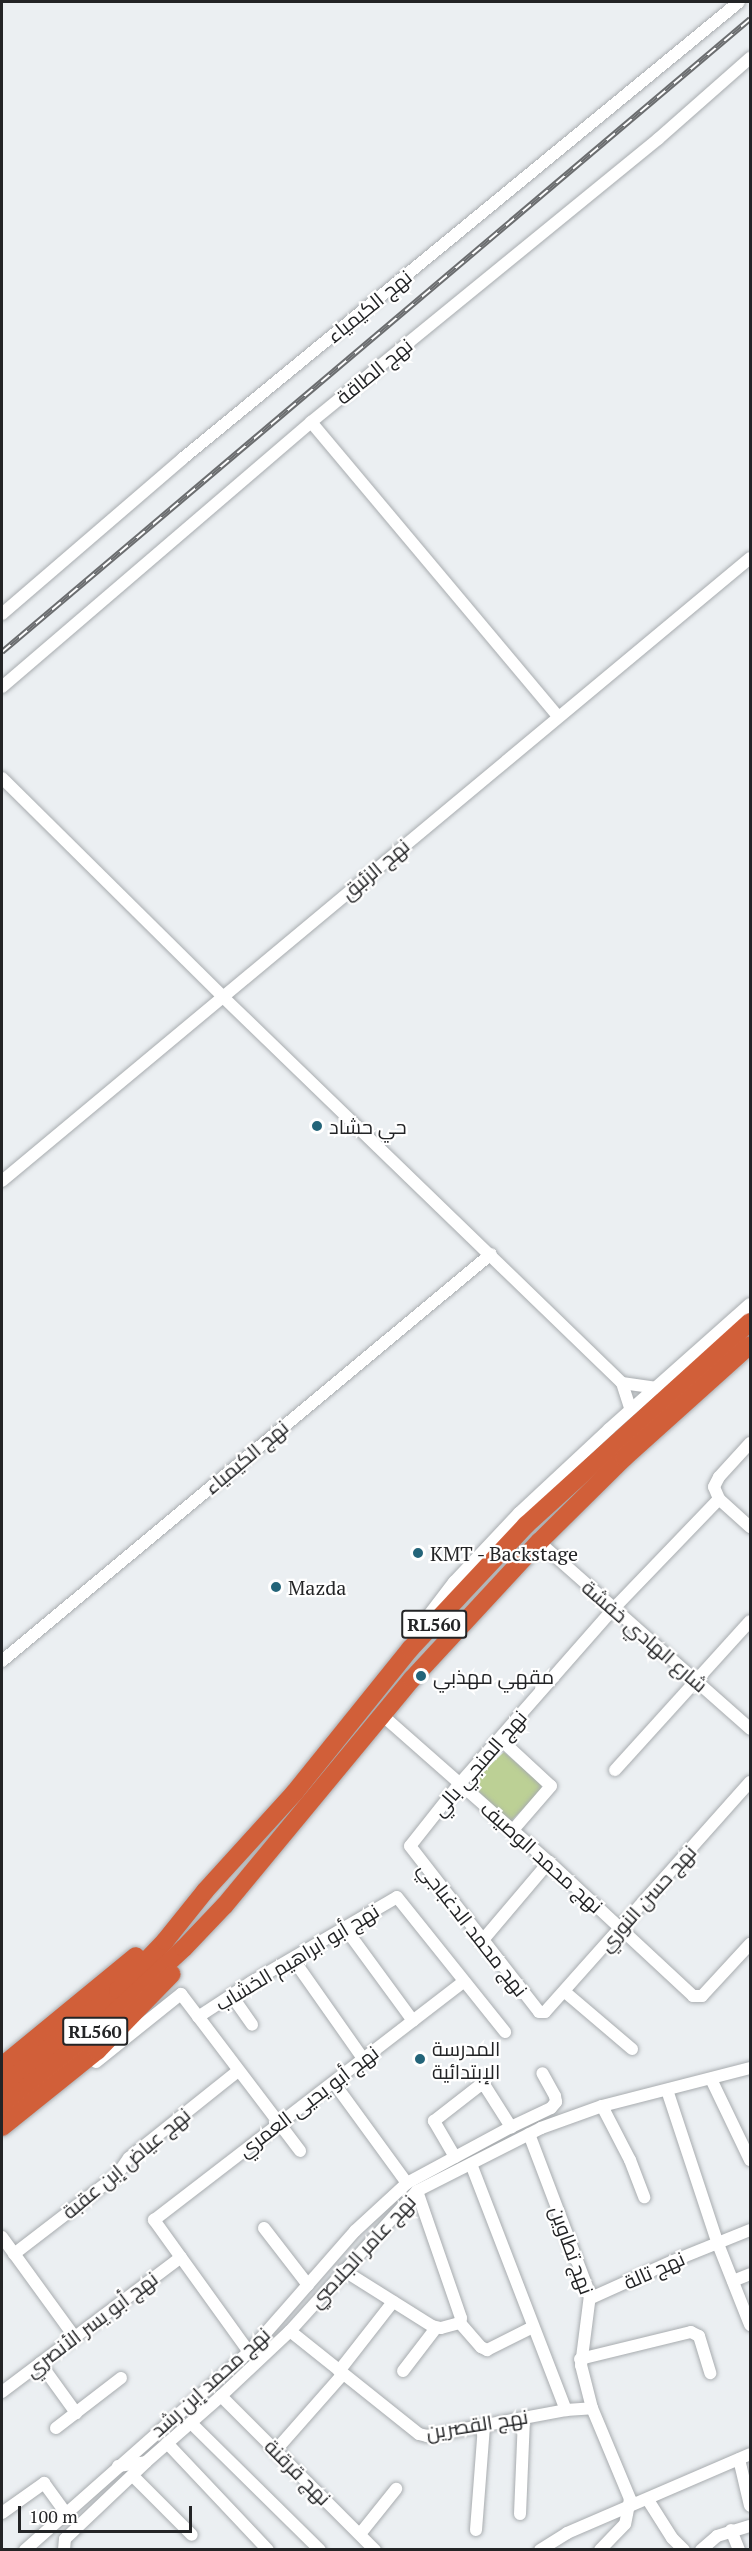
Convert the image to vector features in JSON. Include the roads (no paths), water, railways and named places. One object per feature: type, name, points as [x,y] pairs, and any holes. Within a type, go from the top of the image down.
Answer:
[{"type":"highway","name":"RL560","points":[[2,2087],[80,2024],[150,1957],[295,1792],[410,1649],[526,1525],[750,1322]]},
{"type":"highway","name":"RL560","points":[[2,2108],[96,2030],[184,1948],[225,1905],[382,1715],[539,1542],[624,1458],[750,1345]]},
{"type":"highway","points":[[2,2127],[97,2051],[126,2024],[207,1937],[225,1905]]},
{"type":"highway","points":[[2,2066],[32,2044],[188,1912]]},
{"type":"street","name":"نهج الكيمياء","points":[[2,614],[182,459],[740,2]]},
{"type":"street","name":"نهج الطاقة","points":[[2,687],[311,422],[658,139],[750,58]]},
{"type":"street","points":[[311,422],[558,716]]},
{"type":"street","name":"نهج الزئبق","points":[[2,1181],[750,558]]},
{"type":"street","points":[[2,778],[222,996],[622,1383],[631,1410]]},
{"type":"street","name":"نهج الكيمياء","points":[[2,1661],[491,1254]]},
{"type":"street","points":[[410,1649],[416,1633],[454,1582],[519,1513],[750,1304]]},
{"type":"street","points":[[622,1383],[657,1388]]},
{"type":"street","points":[[750,1443],[715,1483],[715,1491],[719,1499],[750,1527]]},
{"type":"street","name":"نهج المنجي بالي","points":[[410,1842],[614,1608],[719,1499]]},
{"type":"street","name":"شارع الهادي خفشة","points":[[539,1542],[566,1569],[698,1680],[750,1729]]},
{"type":"street","points":[[615,1770],[750,1621]]},
{"type":"street","name":"نهج محمد الوصيف","points":[[382,1715],[549,1862],[693,1995],[702,1996],[748,1950]]},
{"type":"street","points":[[500,1738],[551,1786],[513,1830]]},
{"type":"street","name":"نهج حسن النوري","points":[[542,2012],[565,1992],[750,1782]]},
{"type":"street","name":"نهج محمد الدغباجي","points":[[410,1842],[410,1850],[539,2012],[542,2012]]},
{"type":"street","points":[[482,1941],[549,1862]]},
{"type":"street","name":"نهج أبو ابراهيم الخشاب","points":[[198,2017],[397,1897],[463,1982]]},
{"type":"street","points":[[345,1928],[413,2021]]},
{"type":"street","points":[[293,1959],[364,2060]]},
{"type":"street","points":[[463,1982],[505,2032]]},
{"type":"street","name":"نهج أبو يحيى العمري","points":[[181,2256],[154,2220],[463,1982]]},
{"type":"street","points":[[565,1992],[632,2049]]},
{"type":"street","points":[[2,2138],[182,1994],[300,2151]]},
{"type":"street","points":[[232,1995],[252,2025]]},
{"type":"street","name":"نهج عامر الجلاصي","points":[[64,2550],[65,2539],[290,2331],[412,2187],[471,2164],[529,2134],[602,2106],[750,2068]]},
{"type":"street","name":"نهج عياض إبن عقبة","points":[[14,2254],[117,2175],[129,2158],[238,2071]]},
{"type":"street","name":"نهج محمد إبن رشد","points":[[25,2550],[249,2352],[355,2231],[455,2157],[551,2108],[556,2102],[542,2073]]},
{"type":"street","points":[[711,2079],[750,2160]]},
{"type":"street","points":[[334,2083],[412,2187],[461,2318],[460,2323],[481,2347],[488,2350],[533,2327]]},
{"type":"street","points":[[455,2157],[434,2121],[478,2086],[485,2086],[511,2127]]},
{"type":"street","points":[[667,2090],[718,2244],[750,2322]]},
{"type":"street","points":[[602,2106],[630,2160],[644,2197]]},
{"type":"street","name":"نهج تطاوين","points":[[529,2134],[591,2298],[580,2359],[592,2408],[630,2505]]},
{"type":"street","points":[[471,2164],[566,2410]]},
{"type":"street","points":[[264,2228],[308,2286]]},
{"type":"street","name":"نهج تالة","points":[[591,2298],[750,2230]]},
{"type":"street","points":[[2,2237],[75,2336]]},
{"type":"street","points":[[181,2256],[249,2352]]},
{"type":"street","name":"نهج أبو يسر الأنصري","points":[[2,2392],[181,2256]]},
{"type":"street","points":[[343,2270],[436,2328]]},
{"type":"street","points":[[733,2282],[750,2274]]},
{"type":"street","points":[[276,2450],[341,2372],[393,2302]]},
{"type":"street","points":[[403,2371],[436,2328],[460,2323]]},
{"type":"street","name":"نهج القصرين","points":[[290,2331],[419,2434],[427,2436],[566,2410],[592,2408]]},
{"type":"street","points":[[580,2359],[691,2332],[699,2336],[710,2373]]},
{"type":"street","points":[[40,2363],[76,2413]]},
{"type":"street","points":[[56,2428],[122,2378]]},
{"type":"street","name":"نهج قرقنة","points":[[221,2396],[375,2550]]},
{"type":"street","points":[[520,2514],[524,2418]]},
{"type":"street","points":[[191,2423],[320,2550]]},
{"type":"street","points":[[476,2530],[484,2425]]},
{"type":"street","points":[[167,2443],[268,2550]]},
{"type":"street","points":[[540,2550],[567,2533],[745,2457],[750,2506]]},
{"type":"street","points":[[118,2466],[147,2462]]},
{"type":"street","points":[[133,2476],[192,2535]]},
{"type":"street","points":[[2,2513],[44,2483],[66,2512]]},
{"type":"street","points":[[360,2534],[396,2488]]},
{"type":"street","points":[[648,2500],[672,2538],[684,2550]]},
{"type":"street","points":[[600,2550],[625,2523],[630,2505]]},
{"type":"street","points":[[704,2549],[717,2536],[750,2526]]},
{"type":"street","points":[[731,2530],[739,2550]]},
{"type":"railway","points":[[2,652],[750,19]]},
{"type":"place","name":"حي حشاد","points":[[317,1126]]},
{"type":"place","name":"KMT - Backstage","points":[[418,1553]]},
{"type":"place","name":"Mazda","points":[[276,1587]]},
{"type":"place","name":"مقهي مهذبي","points":[[421,1676]]},
{"type":"place","name":"المدرسة الإبتدائية","points":[[420,2059]]}]
